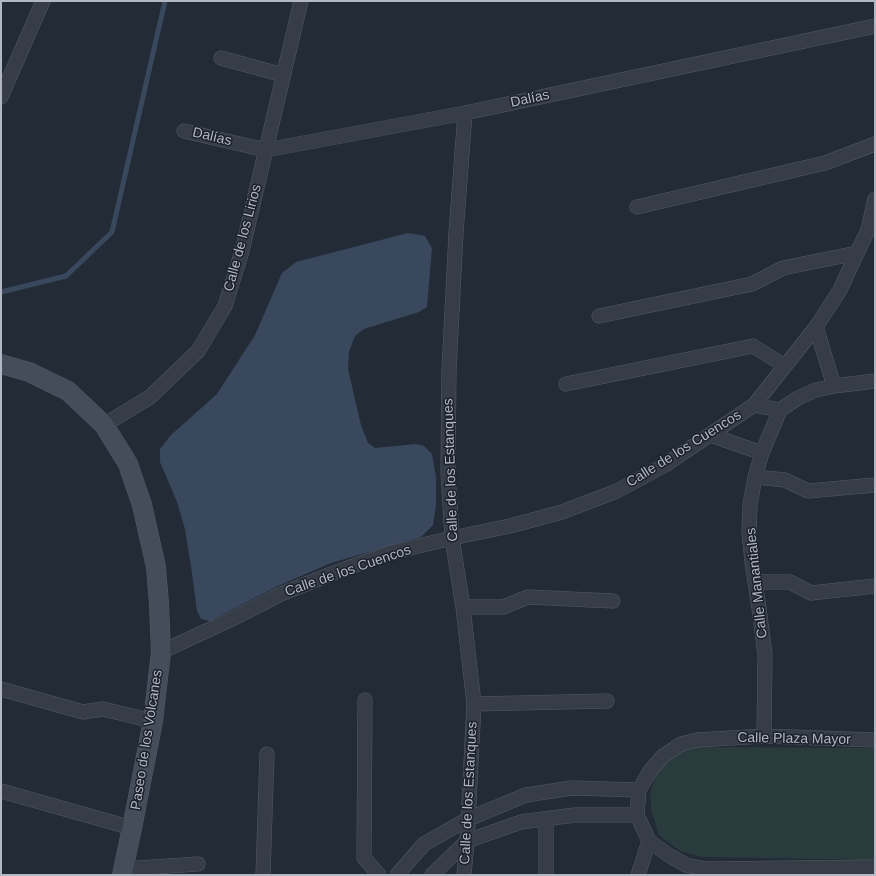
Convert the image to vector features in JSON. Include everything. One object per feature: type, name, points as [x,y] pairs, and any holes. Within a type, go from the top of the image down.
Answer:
[{"type":"street","points":[[1,96],[43,1]]},
{"type":"street","name":"Calle de los Lirios","points":[[104,425],[150,396],[198,351],[225,306],[242,251],[301,1]]},
{"type":"street","name":"Dalías","points":[[184,131],[266,150],[465,113],[875,26]]},
{"type":"street","points":[[220,58],[283,75]]},
{"type":"street","name":"Calle de los Estanques","points":[[464,875],[474,704],[452,538],[448,472],[449,370],[456,233],[465,113]]},
{"type":"street","points":[[637,207],[825,162],[875,144]]},
{"type":"street","name":"Calle de los Cuencos","points":[[161,652],[281,594],[332,574],[389,553],[510,526],[562,512],[617,491],[665,465],[754,405],[816,327],[840,290],[857,253],[871,229],[875,199]]},
{"type":"street","points":[[600,316],[752,284],[784,268],[857,253]]},
{"type":"street","points":[[816,327],[834,386]]},
{"type":"street","points":[[566,384],[753,346],[785,366]]},
{"type":"street","name":"Paseo de los Volcanes","points":[[1,364],[29,372],[68,391],[104,425],[128,464],[142,505],[156,567],[161,652],[153,721],[123,872]]},
{"type":"street","points":[[754,405],[780,410],[798,398],[816,390],[834,386],[875,381]]},
{"type":"street","name":"Calle Manantiales","points":[[764,736],[765,655],[749,533],[750,506],[755,477],[762,453],[780,410]]},
{"type":"street","points":[[710,435],[762,453]]},
{"type":"street","points":[[755,477],[784,480],[808,491],[875,485]]},
{"type":"street","points":[[755,582],[790,582],[810,593],[875,586]]},
{"type":"street","points":[[462,607],[503,607],[528,598],[613,602]]},
{"type":"street","points":[[1,689],[83,712],[103,709],[153,721]]},
{"type":"street","points":[[365,700],[364,858],[379,875]]},
{"type":"street","points":[[474,704],[607,701]]},
{"type":"street","name":"Calle Plaza Mayor","points":[[875,740],[764,736],[697,740],[681,744],[663,756],[650,771],[639,790],[638,815],[649,840],[670,856],[686,865],[706,869],[875,867]]},
{"type":"street","points":[[263,875],[267,754]]},
{"type":"street","points":[[397,875],[424,844],[468,820],[526,795],[572,788],[639,790]]},
{"type":"street","points":[[1,791],[132,828]]},
{"type":"street","points":[[432,875],[467,841],[521,822],[575,815],[638,815]]},
{"type":"street","points":[[546,819],[546,875]]},
{"type":"street","points":[[638,875],[649,840]]},
{"type":"street","points":[[123,872],[198,864]]},
{"type":"shaded area","points":[[699,747],[875,748],[875,860],[702,857],[680,851],[659,835],[652,813],[650,793],[656,775],[667,761],[685,750]]},
{"type":"water","points":[[408,233],[425,236],[432,248],[427,307],[419,312],[364,329],[355,336],[349,352],[348,369],[361,425],[368,443],[375,448],[416,444],[424,446],[432,454],[436,477],[436,506],[433,525],[421,537],[331,563],[278,586],[210,621],[201,619],[197,611],[185,529],[177,502],[160,462],[160,449],[171,435],[217,394],[255,335],[282,273],[296,262]]},
{"type":"waterway","points":[[1,292],[66,276],[112,232],[165,1]]}]
